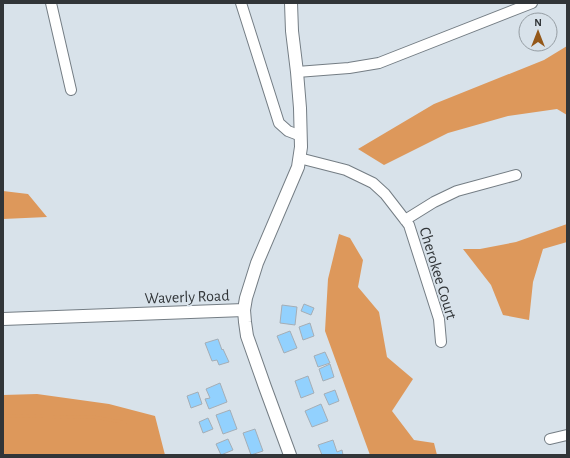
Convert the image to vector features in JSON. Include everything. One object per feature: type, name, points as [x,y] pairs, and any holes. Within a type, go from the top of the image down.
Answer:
[{"type":"street","points":[[51,3],[71,90]]},
{"type":"street","points":[[241,3],[278,123],[288,131],[301,136]]},
{"type":"street","points":[[244,310],[246,298],[257,263],[298,167],[301,145],[300,108],[292,31],[291,3]]},
{"type":"street","points":[[297,72],[349,68],[379,63],[510,7],[532,3]]},
{"type":"street","name":"Cherokee Court","points":[[299,158],[346,170],[373,183],[385,194],[409,225],[439,319],[442,342]]},
{"type":"street","points":[[405,220],[434,202],[457,191],[516,175]]},
{"type":"street","name":"Waverly Road","points":[[3,319],[244,310],[244,322],[247,336],[264,387],[290,455]]},
{"type":"street","points":[[550,439],[567,434]]},
{"type":"shaded area","points":[[567,46],[567,115],[557,109],[508,116],[448,133],[384,165],[358,149],[434,104],[544,60]]},
{"type":"shaded area","points":[[3,191],[28,194],[47,217],[3,219]]},
{"type":"shaded area","points":[[567,224],[567,242],[543,249],[533,282],[529,320],[503,315],[491,285],[463,249],[480,249],[516,242]]},
{"type":"shaded area","points":[[339,234],[350,238],[363,260],[358,287],[379,312],[387,357],[413,379],[392,411],[414,440],[434,443],[437,455],[370,455],[325,331],[328,279]]},
{"type":"shaded area","points":[[37,394],[109,404],[155,416],[165,455],[3,455],[3,395]]},
{"type":"building","points":[[304,304],[314,308],[311,315],[301,311]]},
{"type":"building","points":[[282,305],[297,307],[295,325],[280,323]]},
{"type":"building","points":[[310,323],[314,336],[303,340],[299,327]]},
{"type":"building","points":[[290,331],[297,348],[284,353],[277,336]]},
{"type":"building","points":[[218,339],[229,362],[219,365],[217,360],[212,361],[205,343]]},
{"type":"building","points":[[325,352],[330,363],[318,367],[314,356]]},
{"type":"building","points":[[330,364],[334,377],[323,381],[319,369]]},
{"type":"building","points":[[308,376],[314,393],[301,398],[295,381]]},
{"type":"building","points":[[220,383],[227,402],[209,409],[205,399],[210,398],[206,389]]},
{"type":"building","points":[[335,390],[339,401],[329,405],[324,394]]},
{"type":"building","points":[[198,392],[202,404],[191,408],[187,396]]},
{"type":"building","points":[[321,404],[328,421],[312,427],[305,411]]},
{"type":"building","points":[[230,410],[237,429],[223,434],[216,415]]},
{"type":"building","points":[[208,418],[213,429],[203,433],[199,422]]},
{"type":"building","points":[[255,429],[263,451],[251,455],[243,433]]},
{"type":"building","points":[[228,439],[233,450],[221,455],[216,444]]},
{"type":"building","points":[[333,440],[337,452],[342,450],[343,455],[322,455],[318,445]]},
{"type":"waterway","points":[[3,416],[93,417],[122,422],[158,455]]}]
